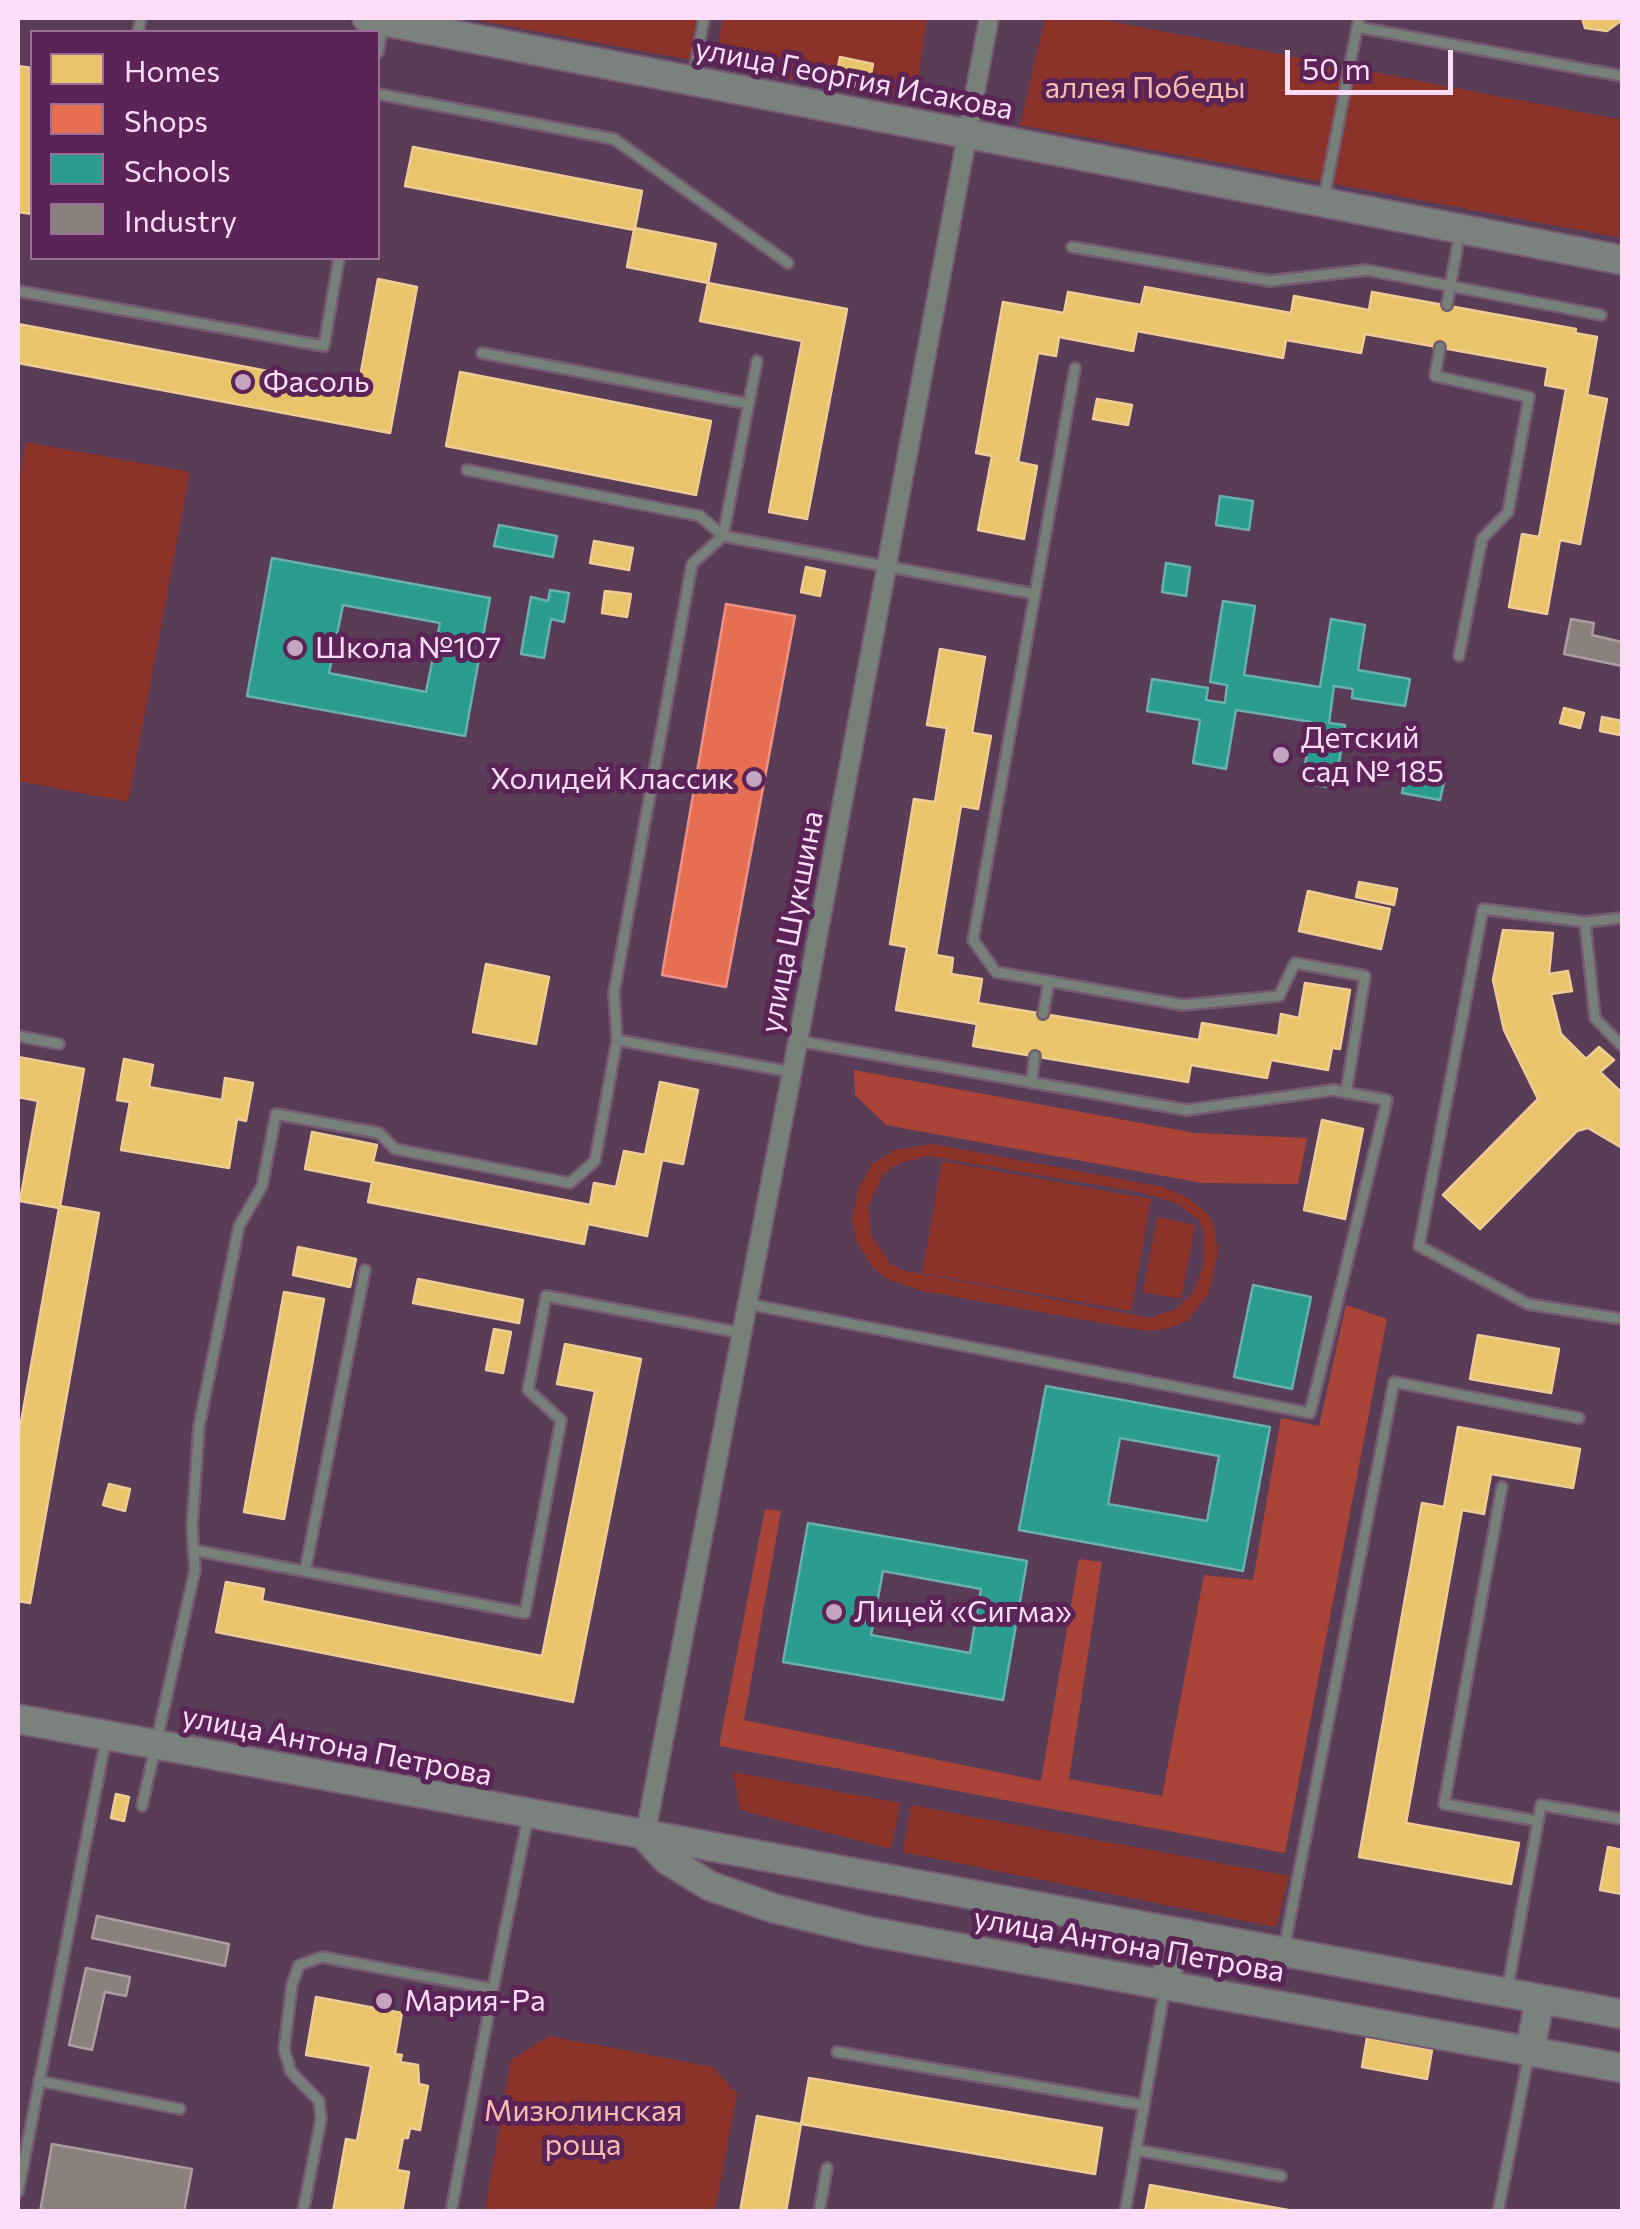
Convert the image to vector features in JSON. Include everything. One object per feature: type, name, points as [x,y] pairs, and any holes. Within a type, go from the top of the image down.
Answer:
[{"type":"street","name":"улица Шукшина","points":[[644,1836],[798,1041],[989,18]]},
{"type":"street","name":"улица Георгия Исакова","points":[[376,19],[1622,260]]},
{"type":"street","name":"улица Антона Петрова","points":[[18,1719],[1622,2014]]},
{"type":"street","name":"улица Антона Петрова","points":[[644,1836],[666,1860],[710,1886],[773,1908],[866,1931],[1622,2068]]},
{"type":"street","points":[[1165,1985],[1175,1933]]},
{"type":"street","points":[[1530,2050],[1540,1998]]},
{"type":"lane","points":[[692,81],[704,18]]},
{"type":"lane","points":[[1324,201],[1358,22],[1622,76]]},
{"type":"lane","points":[[380,94],[614,139],[788,263]]},
{"type":"lane","points":[[1447,306],[1461,228]]},
{"type":"lane","points":[[1072,247],[1270,281],[1367,270],[1601,315]]},
{"type":"lane","points":[[18,291],[324,346],[339,260]]},
{"type":"lane","points":[[1440,347],[1435,376],[1529,398],[1508,512],[1482,539],[1459,656]]},
{"type":"lane","points":[[482,353],[749,404]]},
{"type":"lane","points":[[142,1806],[195,1570],[199,1426],[239,1226],[262,1186],[276,1114],[379,1133],[396,1149],[570,1183],[594,1161],[616,1040],[614,992],[692,564],[724,536],[757,362]]},
{"type":"lane","points":[[1075,368],[974,940],[996,972],[1183,1005],[1279,996],[1295,963],[1365,976],[1346,1093]]},
{"type":"lane","points":[[467,470],[700,516],[724,536],[1036,594]]},
{"type":"lane","points":[[1622,918],[1585,922],[1483,909],[1418,1246],[1528,1304],[1622,1319]]},
{"type":"lane","points":[[1585,922],[1596,1018],[1622,1046]]},
{"type":"lane","points":[[1043,1014],[1049,980]]},
{"type":"lane","points":[[18,1036],[59,1044]]},
{"type":"lane","points":[[616,1040],[792,1072]]},
{"type":"lane","points":[[748,1304],[1310,1413],[1387,1100],[1333,1090],[1187,1110],[798,1041]]},
{"type":"lane","points":[[1030,1083],[1035,1056]]},
{"type":"lane","points":[[304,1571],[365,1270]]},
{"type":"lane","points":[[193,1550],[524,1613],[562,1420],[528,1390],[546,1296],[742,1333]]},
{"type":"lane","points":[[1283,1952],[1394,1382],[1579,1418]]},
{"type":"lane","points":[[1502,1487],[1444,1804],[1538,1821]]},
{"type":"lane","points":[[18,2192],[107,1736]]},
{"type":"lane","points":[[1506,1992],[1540,1805],[1622,1819]]},
{"type":"lane","points":[[451,2212],[529,1815]]},
{"type":"lane","points":[[303,2212],[320,2119],[318,2101],[291,2072],[284,2050],[292,1984],[299,1964],[322,1957],[493,1990]]},
{"type":"lane","points":[[1124,2212],[1165,1985]]},
{"type":"lane","points":[[1498,2212],[1530,2050]]},
{"type":"lane","points":[[836,2052],[1144,2105]]},
{"type":"lane","points":[[39,2081],[180,2110]]},
{"type":"lane","points":[[1136,2150],[1280,2176]]},
{"type":"lane","points":[[819,2212],[827,2168]]},
{"type":"green space","points":[[465,18],[698,18],[691,60]]},
{"type":"green space","points":[[723,18],[927,18],[915,101],[714,66]]},
{"type":"green space","name":"аллея Победы","points":[[1045,18],[1093,18],[1622,120],[1622,238],[1020,125]]},
{"type":"green space","points":[[26,442],[190,472],[128,802],[18,781],[18,485]]},
{"type":"green space","points":[[933,1144],[1163,1187],[1186,1197],[1208,1214],[1214,1226],[1218,1252],[1209,1293],[1187,1321],[1147,1331],[922,1291],[885,1278],[857,1243],[852,1219],[859,1187],[872,1164],[895,1150]],"holes":[[[928,1156],[1144,1193],[1176,1203],[1199,1220],[1204,1233],[1203,1265],[1194,1292],[1176,1309],[1150,1318],[901,1270],[889,1262],[871,1235],[868,1207],[883,1174],[902,1162]]]},
{"type":"green space","points":[[942,1161],[1151,1199],[1131,1311],[922,1273]]},
{"type":"green space","points":[[1157,1217],[1195,1225],[1181,1299],[1143,1292]]},
{"type":"green space","points":[[733,1772],[900,1803],[891,1849],[740,1810]]},
{"type":"green space","points":[[911,1805],[1289,1876],[1276,1927],[903,1852]]},
{"type":"green space","name":"Мизюлинская роща","points":[[549,2036],[713,2067],[737,2094],[715,2211],[485,2211],[511,2060]]},
{"type":"shaded area","points":[[854,1070],[1195,1133],[1307,1138],[1298,1184],[1202,1183],[886,1125],[855,1095]]},
{"type":"shaded area","points":[[1346,1305],[1387,1319],[1285,1853],[719,1746],[765,1509],[781,1511],[744,1720],[1041,1781],[1079,1559],[1102,1562],[1069,1779],[1162,1796],[1204,1575],[1253,1580],[1281,1418],[1319,1426]]},
{"type":"building: Homes","points":[[1582,18],[1622,20],[1607,31],[1585,28]]},
{"type":"building: Homes","points":[[840,57],[873,64],[868,89],[835,82]]},
{"type":"building: Homes","points":[[18,66],[30,68],[30,214],[18,212]]},
{"type":"building: Homes","points":[[413,147],[642,191],[635,228],[716,244],[708,283],[627,267],[634,230],[405,186]]},
{"type":"building: Homes","points":[[378,279],[417,287],[390,433],[18,363],[18,324],[358,388]]},
{"type":"building: Homes","points":[[708,283],[847,309],[807,519],[769,512],[802,341],[700,321]]},
{"type":"building: Homes","points":[[1145,287],[1291,313],[1294,296],[1369,310],[1372,292],[1576,329],[1575,333],[1597,337],[1587,395],[1607,399],[1580,544],[1560,540],[1547,614],[1509,607],[1522,534],[1539,537],[1566,389],[1545,385],[1548,367],[1365,334],[1361,353],[1286,340],[1283,358],[1137,331],[1133,351],[1059,337],[1056,356],[1038,353],[1018,462],[1037,466],[1024,539],[978,530],[992,456],[976,453],[1003,302],[1064,313],[1068,292],[1141,305]]},
{"type":"building: Homes","points":[[460,372],[711,421],[696,495],[446,446]]},
{"type":"building: Homes","points":[[1097,399],[1132,405],[1128,425],[1093,419]]},
{"type":"building: Homes","points":[[594,541],[633,548],[629,570],[590,563]]},
{"type":"building: Homes","points":[[806,567],[825,571],[820,596],[801,592]]},
{"type":"building: Homes","points":[[605,591],[631,594],[627,617],[602,613]]},
{"type":"building: Homes","points":[[940,649],[985,657],[972,733],[991,736],[978,809],[961,806],[936,955],[953,958],[951,974],[982,979],[978,1003],[1199,1040],[1202,1023],[1278,1036],[1281,1014],[1299,1018],[1305,983],[1350,990],[1340,1049],[1332,1048],[1328,1070],[1271,1060],[1267,1078],[1191,1065],[1188,1082],[973,1046],[977,1024],[896,1010],[907,947],[890,944],[914,799],[935,802],[947,728],[927,725]]},
{"type":"building: Homes","points":[[1564,708],[1584,713],[1580,728],[1560,723]]},
{"type":"building: Homes","points":[[1602,717],[1622,721],[1620,735],[1600,731]]},
{"type":"building: Homes","points":[[1359,882],[1397,889],[1394,905],[1356,897]]},
{"type":"building: Homes","points":[[1308,891],[1390,909],[1381,949],[1299,931]]},
{"type":"building: Homes","points":[[1503,930],[1553,933],[1549,974],[1568,971],[1572,991],[1551,994],[1561,1034],[1586,1059],[1599,1047],[1614,1060],[1600,1072],[1622,1093],[1622,1148],[1588,1128],[1577,1131],[1480,1229],[1443,1195],[1538,1099],[1504,1030],[1493,980]]},
{"type":"building: Homes","points":[[486,964],[549,977],[536,1044],[473,1032]]},
{"type":"building: Homes","points":[[18,1057],[84,1069],[60,1206],[99,1213],[30,1603],[18,1601],[18,1439],[59,1208],[20,1201],[38,1101],[18,1097]]},
{"type":"building: Homes","points":[[124,1059],[153,1065],[149,1087],[222,1100],[225,1078],[253,1083],[246,1121],[237,1119],[229,1168],[121,1150],[130,1102],[117,1100]]},
{"type":"building: Homes","points":[[660,1082],[698,1090],[683,1164],[662,1160],[647,1236],[588,1224],[584,1244],[368,1202],[372,1182],[305,1169],[312,1132],[377,1145],[373,1162],[590,1205],[594,1183],[616,1187],[624,1151],[645,1155]]},
{"type":"building: Homes","points":[[1322,1120],[1363,1129],[1345,1219],[1304,1210]]},
{"type":"building: Homes","points":[[298,1247],[356,1259],[350,1287],[293,1275]]},
{"type":"building: Homes","points":[[418,1279],[523,1300],[519,1323],[413,1303]]},
{"type":"building: Homes","points":[[284,1292],[324,1299],[284,1519],[244,1512]]},
{"type":"building: Homes","points":[[494,1329],[511,1332],[503,1373],[486,1370]]},
{"type":"building: Homes","points":[[1478,1335],[1559,1349],[1551,1393],[1470,1379]]},
{"type":"building: Homes","points":[[565,1344],[641,1359],[573,1702],[216,1632],[226,1582],[264,1589],[262,1601],[542,1656],[595,1391],[557,1384]]},
{"type":"building: Homes","points":[[1458,1427],[1580,1449],[1573,1488],[1491,1474],[1484,1514],[1462,1510],[1406,1823],[1519,1843],[1511,1884],[1359,1857],[1422,1503],[1444,1507]]},
{"type":"building: Homes","points":[[109,1484],[130,1489],[125,1511],[103,1505]]},
{"type":"building: Homes","points":[[116,1794],[129,1797],[124,1821],[111,1818]]},
{"type":"building: Homes","points":[[1608,1847],[1622,1850],[1622,1894],[1600,1890]]},
{"type":"building: Homes","points":[[316,1997],[402,2013],[395,2054],[402,2055],[400,2062],[418,2065],[419,2084],[428,2086],[420,2130],[410,2128],[408,2138],[403,2138],[397,2170],[409,2172],[402,2212],[333,2212],[346,2139],[357,2141],[371,2066],[306,2055]]},
{"type":"building: Homes","points":[[1367,2038],[1432,2050],[1427,2079],[1362,2067]]},
{"type":"building: Homes","points":[[809,2078],[1102,2128],[1095,2174],[801,2124]]},
{"type":"building: Homes","points":[[757,2116],[801,2124],[786,2212],[740,2212]]},
{"type":"building: Homes","points":[[1150,2185],[1299,2212],[1145,2212]]},
{"type":"building: Shops","points":[[726,604],[795,616],[726,987],[662,975]]},
{"type":"building: Schools","points":[[1220,496],[1253,501],[1249,530],[1216,525]]},
{"type":"building: Schools","points":[[499,525],[557,536],[553,557],[494,546]]},
{"type":"building: Schools","name":"Школа №107","points":[[272,558],[490,598],[465,736],[247,696]],"holes":[[[343,605],[440,623],[426,692],[329,673]]]},
{"type":"building: Schools","points":[[1166,563],[1190,567],[1186,596],[1162,592]]},
{"type":"building: Schools","points":[[550,590],[569,593],[564,622],[551,619],[544,658],[521,654],[531,597],[548,601]]},
{"type":"building: Schools","points":[[1223,601],[1255,606],[1244,675],[1320,687],[1331,619],[1365,625],[1358,670],[1410,679],[1405,706],[1352,698],[1353,689],[1334,686],[1329,723],[1345,725],[1335,788],[1302,783],[1312,722],[1236,710],[1226,769],[1193,763],[1200,720],[1147,711],[1152,679],[1208,688],[1206,700],[1225,703],[1227,685],[1210,682]]},
{"type":"building: Schools","points":[[1408,765],[1446,773],[1440,800],[1402,793]]},
{"type":"building: Schools","points":[[1253,1285],[1311,1297],[1292,1389],[1234,1377]]},
{"type":"building: Schools","points":[[1046,1386],[1270,1427],[1243,1571],[1019,1530]],"holes":[[[1120,1438],[1219,1456],[1207,1521],[1108,1504]]]},
{"type":"building: Schools","name":"Лицей «Сигма»","points":[[808,1523],[1027,1561],[1003,1700],[783,1662]],"holes":[[[883,1571],[981,1589],[970,1653],[871,1635]]]},
{"type":"building: Industry","points":[[1571,619],[1594,623],[1592,635],[1622,642],[1622,666],[1564,654]]},
{"type":"building: Industry","points":[[97,1916],[229,1944],[225,1966],[92,1938]]},
{"type":"building: Industry","points":[[86,1968],[130,1977],[126,1996],[105,1992],[92,2050],[69,2045]]},
{"type":"building: Industry","points":[[52,2144],[192,2169],[184,2212],[40,2212]]},
{"type":"place","name":"Фасоль","points":[[243,382]]},
{"type":"place","name":"Школа №107","points":[[295,648]]},
{"type":"place","name":"Детский сад № 185","points":[[1281,755]]},
{"type":"place","name":"Холидей Классик","points":[[754,779]]},
{"type":"place","name":"Лицей «Сигма»","points":[[834,1612]]},
{"type":"place","name":"Мария-Ра","points":[[384,2001]]}]
